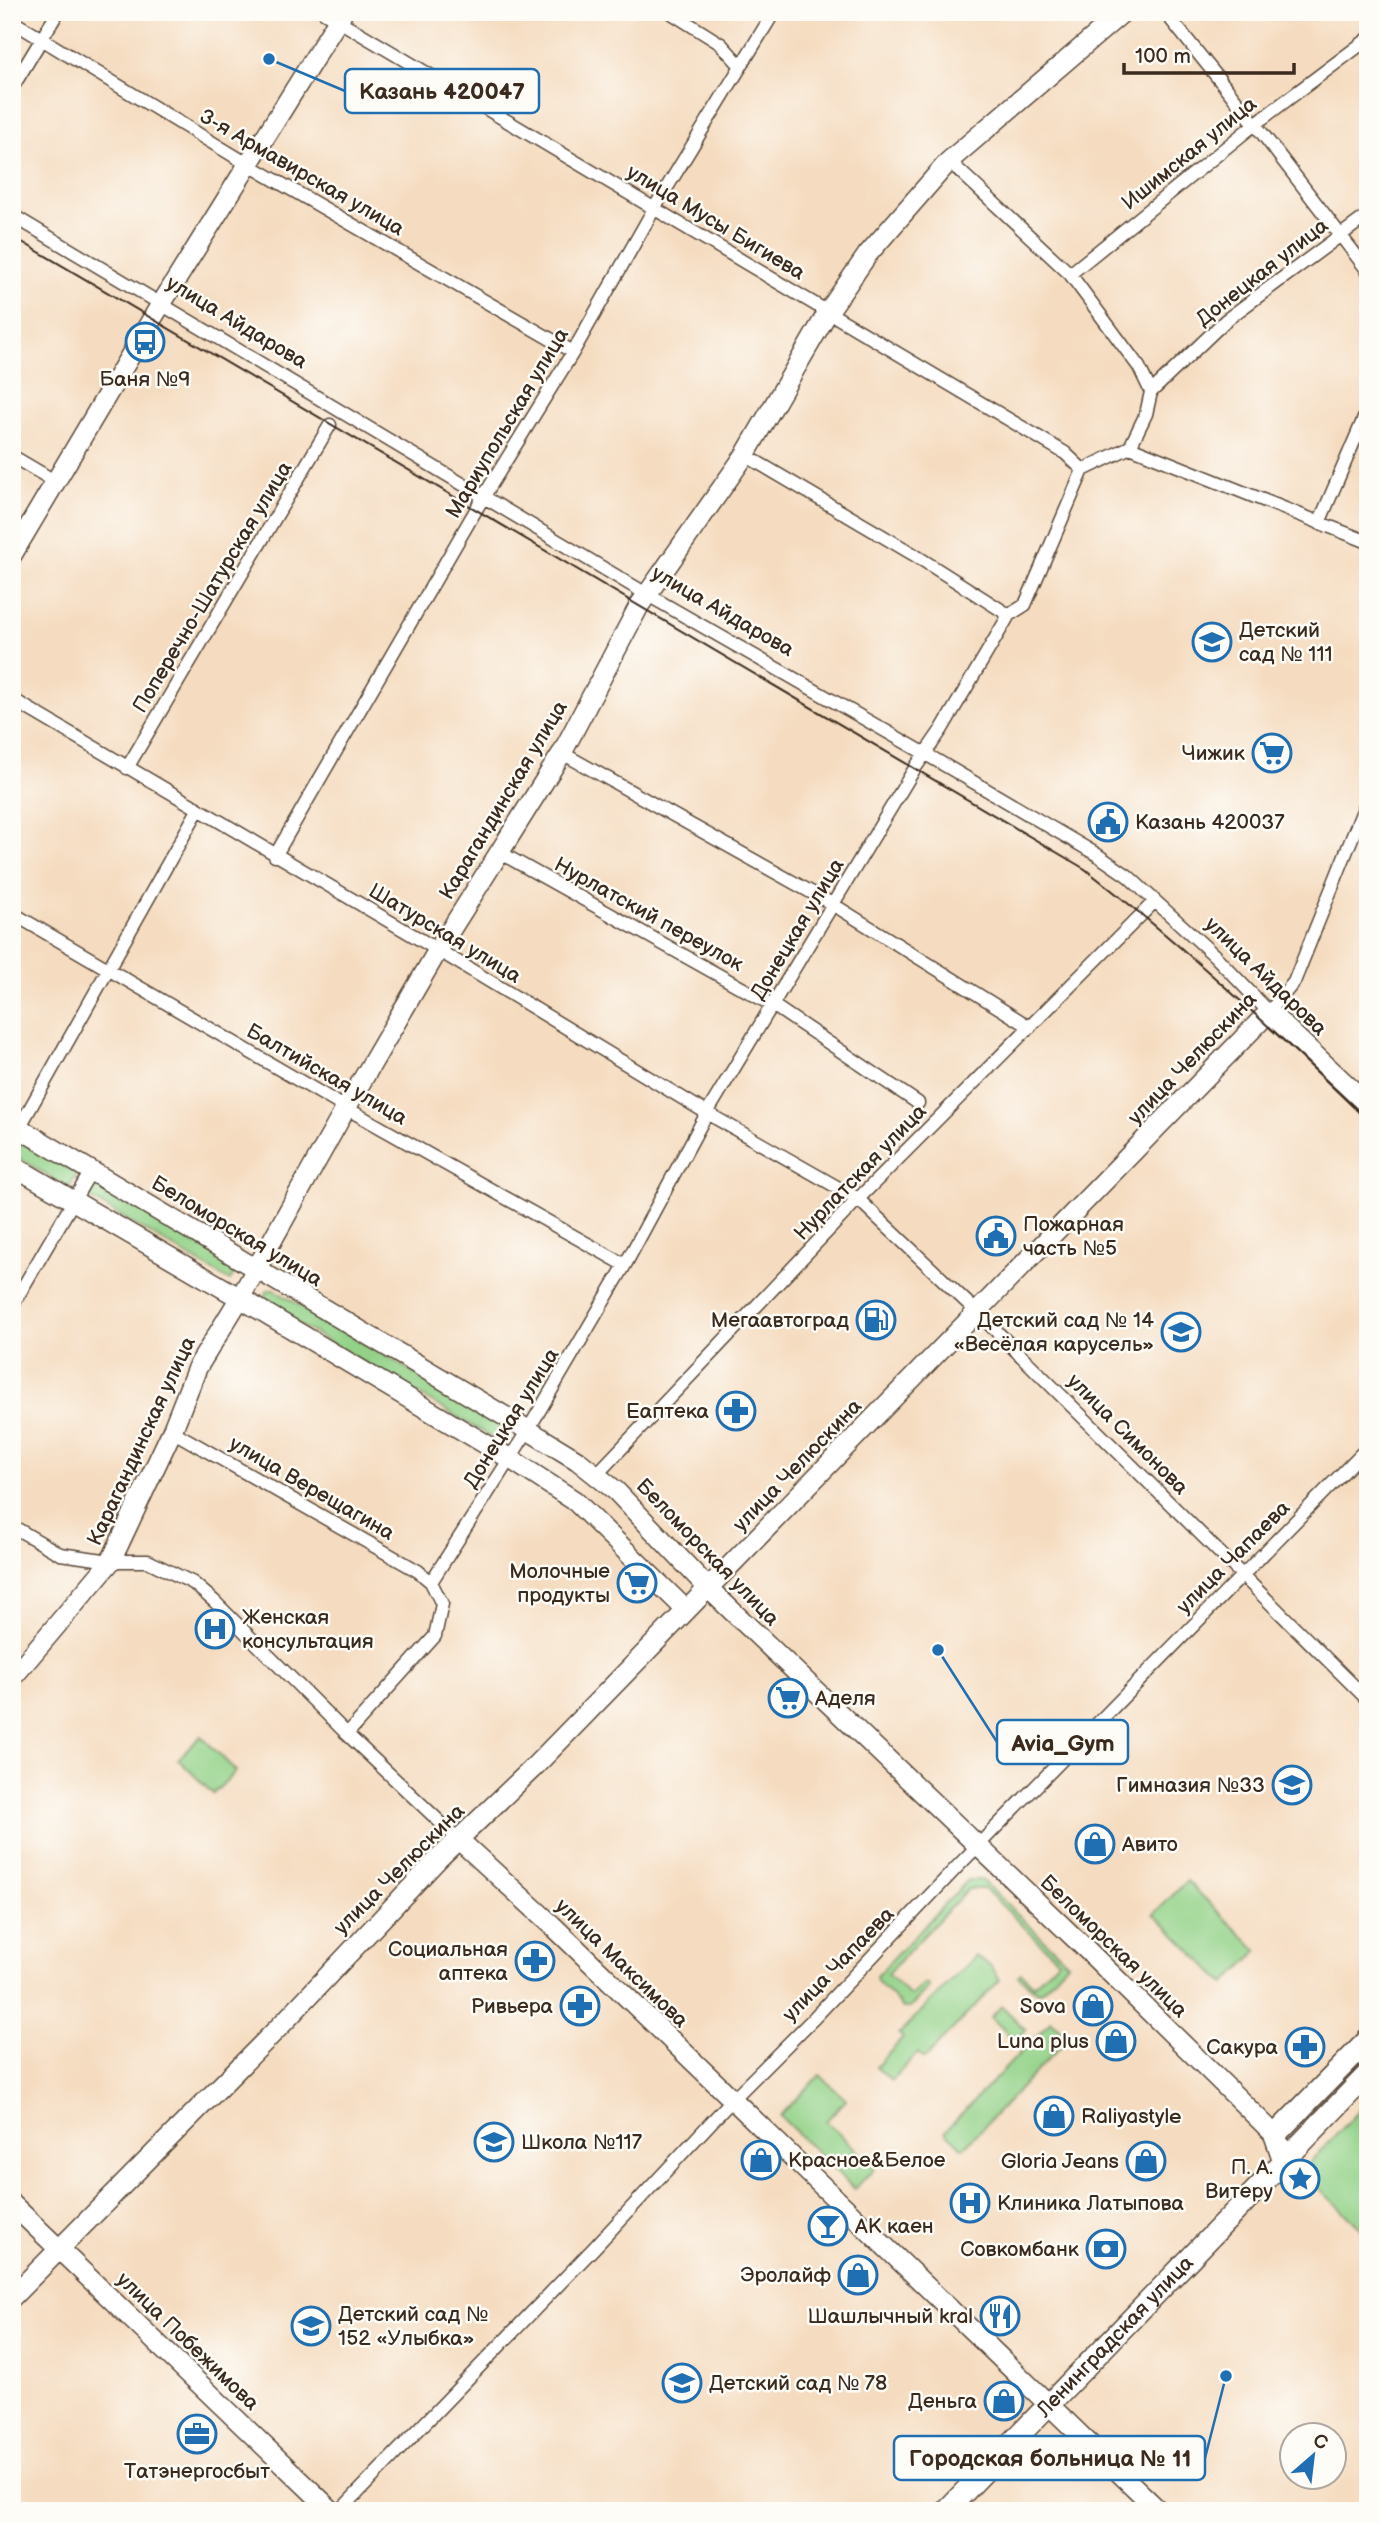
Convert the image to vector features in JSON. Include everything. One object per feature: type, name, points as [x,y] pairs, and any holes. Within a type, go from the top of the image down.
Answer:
[{"type":"main road","name":"Карагандинская улица","points":[[12,1678],[111,1561],[172,1431],[197,1368],[240,1298],[346,1108],[438,950],[562,754],[648,595],[745,455],[828,312],[868,254],[948,161],[1124,12]]},
{"type":"main road","points":[[12,555],[249,164],[335,15]]},
{"type":"main road","name":"улица Айдарова","points":[[1269,1012],[1368,1105]]},
{"type":"main road","name":"улица Челюскина","points":[[12,2297],[287,2019],[459,1840],[531,1770],[1269,1012]]},
{"type":"main road","name":"Беломорская улица","points":[[16,1126],[528,1430],[597,1474],[636,1510],[708,1588],[1275,2135]]},
{"type":"main road","points":[[12,1166],[509,1458],[575,1501],[686,1610]]},
{"type":"main road","name":"улица Максимова","points":[[459,1840],[552,1925],[1159,2511]]},
{"type":"main road","points":[[1284,2161],[1275,2135],[1368,2040]]},
{"type":"main road","name":"Ленинградская улица","points":[[946,2511],[1368,2074]]},
{"type":"main road","name":"улица Побежимова","points":[[12,2204],[332,2511]]},
{"type":"street","points":[[12,89],[58,12]]},
{"type":"street","points":[[670,12],[721,44],[740,65]]},
{"type":"street","name":"Мариупольская улица","points":[[275,856],[484,496],[573,352],[655,207],[774,12]]},
{"type":"street","points":[[1165,12],[1368,271]]},
{"type":"street","name":"улица Мусы Бигиева","points":[[335,15],[1065,453],[1083,470]]},
{"type":"street","name":"3-я Армавирская улица","points":[[12,21],[249,164],[573,352]]},
{"type":"street","name":"Ишимская улица","points":[[1070,274],[1255,124],[1368,39]]},
{"type":"street","points":[[948,161],[1070,274],[1139,367],[1151,392]]},
{"type":"street","name":"улица Айдарова","points":[[12,215],[648,595],[1096,854],[1128,876],[1214,955],[1269,1012]]},
{"type":"street","name":"Донецкая улица","points":[[1130,447],[1146,414],[1151,392],[1226,320],[1368,215]]},
{"type":"street","points":[[1319,523],[1368,409]]},
{"type":"street","name":"Поперечно-Шатурская улица","points":[[127,768],[330,425]]},
{"type":"street","points":[[1083,470],[1130,447],[1368,542]]},
{"type":"street","points":[[745,455],[913,554],[1009,615]]},
{"type":"street","points":[[12,456],[57,482]]},
{"type":"street","name":"Донецкая улица","points":[[431,1582],[528,1430],[625,1265],[707,1113],[925,753],[1009,615],[1025,605],[1083,470]]},
{"type":"street","name":"Шатурская улица","points":[[12,699],[438,950],[707,1113],[858,1199]]},
{"type":"street","points":[[562,754],[834,905],[1030,1027]]},
{"type":"street","name":"улица Челюскина","points":[[1269,1012],[1294,982],[1368,798]]},
{"type":"street","points":[[16,1126],[198,810]]},
{"type":"street","name":"Нурлатский переулок","points":[[499,852],[774,1006],[918,1103]]},
{"type":"street","name":"Нурлатская улица","points":[[597,1474],[858,1199],[1155,901]]},
{"type":"street","name":"Балтийская улица","points":[[12,913],[346,1108],[625,1265]]},
{"type":"street","points":[[12,1306],[91,1171]]},
{"type":"street","name":"улица Симонова","points":[[858,1199],[977,1311],[1368,1700]]},
{"type":"street","name":"улица Верещагина","points":[[172,1431],[418,1571],[431,1582]]},
{"type":"street","name":"улица Чапаева","points":[[340,2511],[593,2249],[732,2100],[1368,1447]]},
{"type":"street","name":"улица Максимова","points":[[12,1527],[60,1554],[111,1561],[148,1561],[193,1583],[459,1840]]},
{"type":"street","points":[[347,1734],[435,1636],[442,1604],[431,1582]]},
{"type":"green space","points":[[12,1136],[77,1174],[69,1188],[12,1154]]},
{"type":"green space","points":[[93,1182],[238,1268],[230,1281],[85,1195]]},
{"type":"green space","points":[[268,1290],[274,1290],[508,1428],[500,1442],[264,1304]]},
{"type":"green space","points":[[201,1736],[236,1771],[213,1794],[178,1759]]},
{"type":"green space","points":[[968,1880],[982,1880],[1068,1963],[1042,1990],[1037,1991],[1018,1976],[1021,1973],[1034,1985],[1058,1960],[985,1889],[968,1889],[887,1974],[910,1996],[925,1983],[929,1987],[910,2008],[903,2008],[877,1981],[876,1976]]},
{"type":"green space","points":[[1187,1881],[1258,1951],[1225,1984],[1154,1914]]},
{"type":"green space","points":[[975,1956],[991,1966],[1000,1980],[924,2059],[918,2053],[891,2081],[876,2067],[903,2038],[899,2034]]},
{"type":"green space","points":[[1002,2006],[1026,2030],[1015,2041],[991,2017]]},
{"type":"green space","points":[[1051,2021],[1062,2032],[1063,2044],[963,2148],[945,2131]]},
{"type":"green space","points":[[820,2075],[846,2100],[826,2121],[875,2168],[854,2189],[780,2116]]},
{"type":"green space","points":[[1368,2102],[1368,2235],[1301,2171]]},
{"type":"tram line","points":[[12,236],[1085,869],[1230,991],[1368,1121]]},
{"type":"place","name":"Казань 420047","points":[[269,59]]},
{"type":"place","name":"Баня №9","points":[[145,342]]},
{"type":"place","name":"Детский сад № 111","points":[[1212,642]]},
{"type":"place","name":"Чижик","points":[[1272,753]]},
{"type":"place","name":"Казань 420037","points":[[1108,822]]},
{"type":"place","name":"Пожарная часть №5","points":[[996,1236]]},
{"type":"place","name":"Мегаавтоград","points":[[876,1320]]},
{"type":"place","name":"Детский сад № 14 «Весёлая карусель»","points":[[1181,1332]]},
{"type":"place","name":"Еаптека","points":[[736,1411]]},
{"type":"place","name":"Молочные продукты","points":[[637,1583]]},
{"type":"place","name":"Женская консультация","points":[[215,1629]]},
{"type":"place","name":"Avia_Gym","points":[[938,1650]]},
{"type":"place","name":"Аделя","points":[[788,1698]]},
{"type":"place","name":"Гимназия №33","points":[[1292,1785]]},
{"type":"place","name":"Авито","points":[[1095,1844]]},
{"type":"place","name":"Социальная аптека","points":[[535,1961]]},
{"type":"place","name":"Ривьера","points":[[580,2006]]},
{"type":"place","name":"Sova","points":[[1093,2006]]},
{"type":"place","name":"Luna plus","points":[[1116,2041]]},
{"type":"place","name":"Сакура","points":[[1305,2047]]},
{"type":"place","name":"Raliyastyle","points":[[1054,2116]]},
{"type":"place","name":"Школа №117","points":[[494,2142]]},
{"type":"place","name":"Красное&Белое","points":[[761,2160]]},
{"type":"place","name":"Gloria Jeans","points":[[1146,2161]]},
{"type":"place","name":"П. А. Витеру","points":[[1300,2179]]},
{"type":"place","name":"Клиника Латыпова","points":[[970,2203]]},
{"type":"place","name":"АК каен","points":[[828,2226]]},
{"type":"place","name":"Совкомбанк","points":[[1106,2249]]},
{"type":"place","name":"Эролайф","points":[[858,2275]]},
{"type":"place","name":"Шашлычный kral","points":[[1000,2316]]},
{"type":"place","name":"Детский сад № 152 «Улыбка»","points":[[311,2326]]},
{"type":"place","name":"Городская больница № 11","points":[[1226,2376]]},
{"type":"place","name":"Детский сад № 78","points":[[682,2383]]},
{"type":"place","name":"Деньга","points":[[1004,2401]]},
{"type":"place","name":"Татэнергосбыт","points":[[197,2434]]}]
